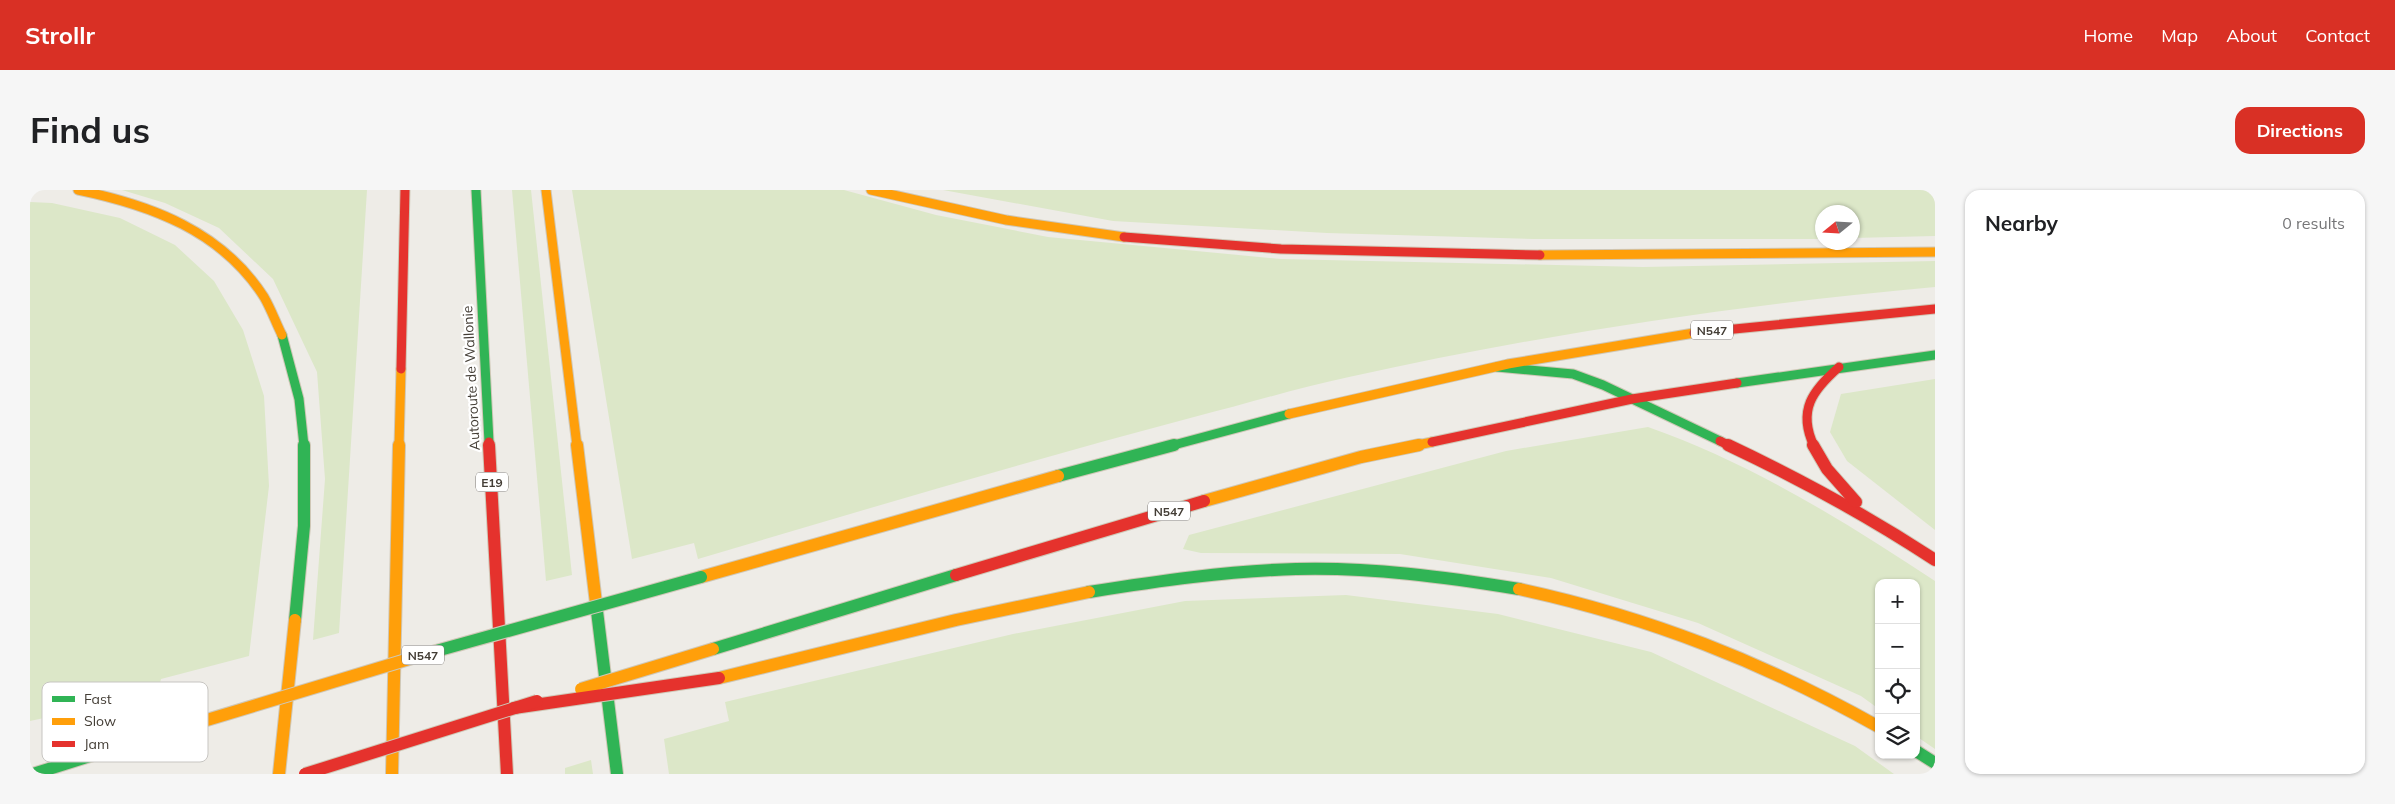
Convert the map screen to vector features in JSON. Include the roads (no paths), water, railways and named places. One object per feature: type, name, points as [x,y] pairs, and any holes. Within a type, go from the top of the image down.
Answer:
[{"type":"main road","points":[[78,190],[111,196],[159,210],[193,227],[216,242],[252,280],[280,326],[289,354],[303,428],[305,493],[302,553],[278,774]]},
{"type":"main road","points":[[392,774],[405,190]]},
{"type":"main road","name":"Autoroute de Wallonie","points":[[476,190],[507,774]]},
{"type":"main road","points":[[546,190],[617,774]]},
{"type":"main road","points":[[871,190],[928,204],[1028,223],[1105,234],[1266,249],[1482,255],[1935,252]]},
{"type":"main road","name":"N547","points":[[208,720],[440,650],[1214,434],[1407,386],[1624,343],[1734,327],[1935,309]]},
{"type":"main road","name":"N547","points":[[305,774],[514,708],[1119,525],[1361,457],[1632,398],[1839,367],[1935,355]]},
{"type":"main road","points":[[1497,367],[1573,374],[1632,398],[1807,483],[1875,521],[1935,560]]},
{"type":"main road","points":[[1839,367],[1818,386],[1808,403],[1807,424],[1813,442],[1838,485],[1875,521]]},
{"type":"main road","points":[[514,708],[719,678],[971,616],[1123,586],[1200,576],[1276,570],[1356,569],[1442,576],[1500,584],[1561,596],[1628,615],[1698,639],[1775,672],[1853,711],[1875,725]]},
{"type":"main road","points":[[1920,754],[1935,763]]},
{"type":"main road","name":"N547","points":[[32,774],[70,762]]}]
